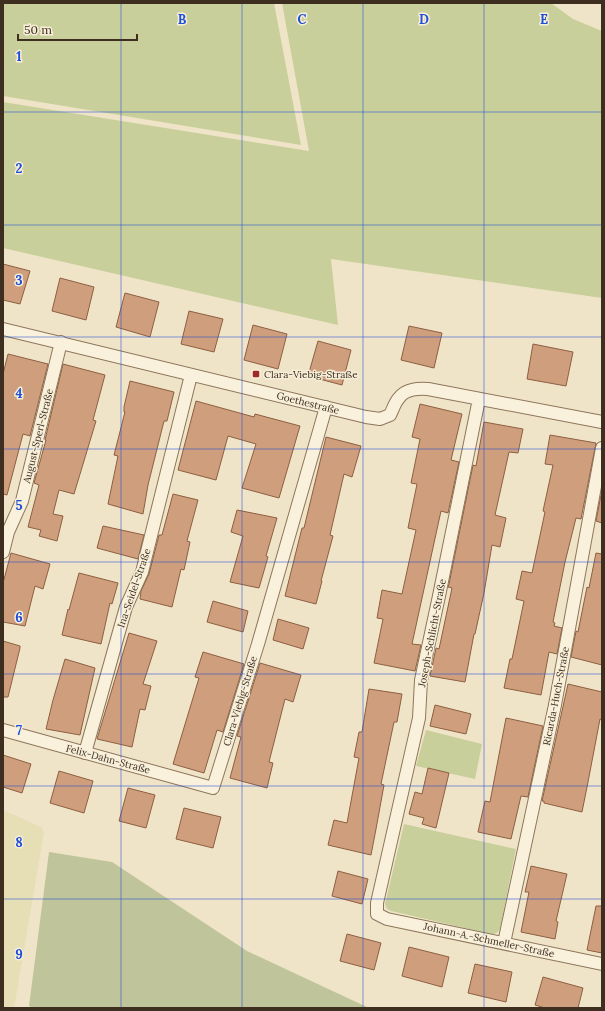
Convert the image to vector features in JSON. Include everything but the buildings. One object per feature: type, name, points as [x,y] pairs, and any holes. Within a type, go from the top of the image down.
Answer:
[{"type":"street","name":"Goethestraße","points":[[3,328],[366,418],[380,419],[390,415],[399,397],[418,388],[428,388],[602,422]]},
{"type":"street","name":"August-Sperl-Straße","points":[[3,552],[8,532],[22,501],[61,342]]},
{"type":"street","name":"Ina-Seidel-Straße","points":[[85,753],[126,607],[142,572],[192,375]]},
{"type":"street","name":"Joseph-Schlicht-Straße","points":[[377,914],[377,903],[419,718],[421,680],[479,399]]},
{"type":"street","name":"Clara-Viebig-Straße","points":[[213,788],[258,644],[326,407]]},
{"type":"street","name":"Ricarda-Huch-Straße","points":[[504,943],[555,705],[602,448]]},
{"type":"street","name":"Felix-Dahn-Straße","points":[[3,730],[213,788]]},
{"type":"street","name":"Johann-A.-Schmeller-Straße","points":[[377,914],[387,919],[602,964]]},
{"type":"shaded area","points":[[3,810],[41,827],[44,832],[14,1008],[3,1008]]},
{"type":"green space","points":[[3,3],[274,3],[301,145],[3,96]]},
{"type":"green space","points":[[282,3],[551,3],[573,19],[602,31],[602,298],[331,259],[338,325],[3,248],[3,102],[309,151]]},
{"type":"green space","points":[[426,730],[482,744],[475,779],[416,766]]},
{"type":"green space","points":[[404,824],[516,849],[500,929],[497,932],[491,934],[387,909],[385,904]]},
{"type":"green space","points":[[49,852],[112,862],[247,951],[369,1008],[33,1008],[29,1006]]},
{"type":"place","name":"Clara-Viebig-Straße","points":[[256,374]]}]
